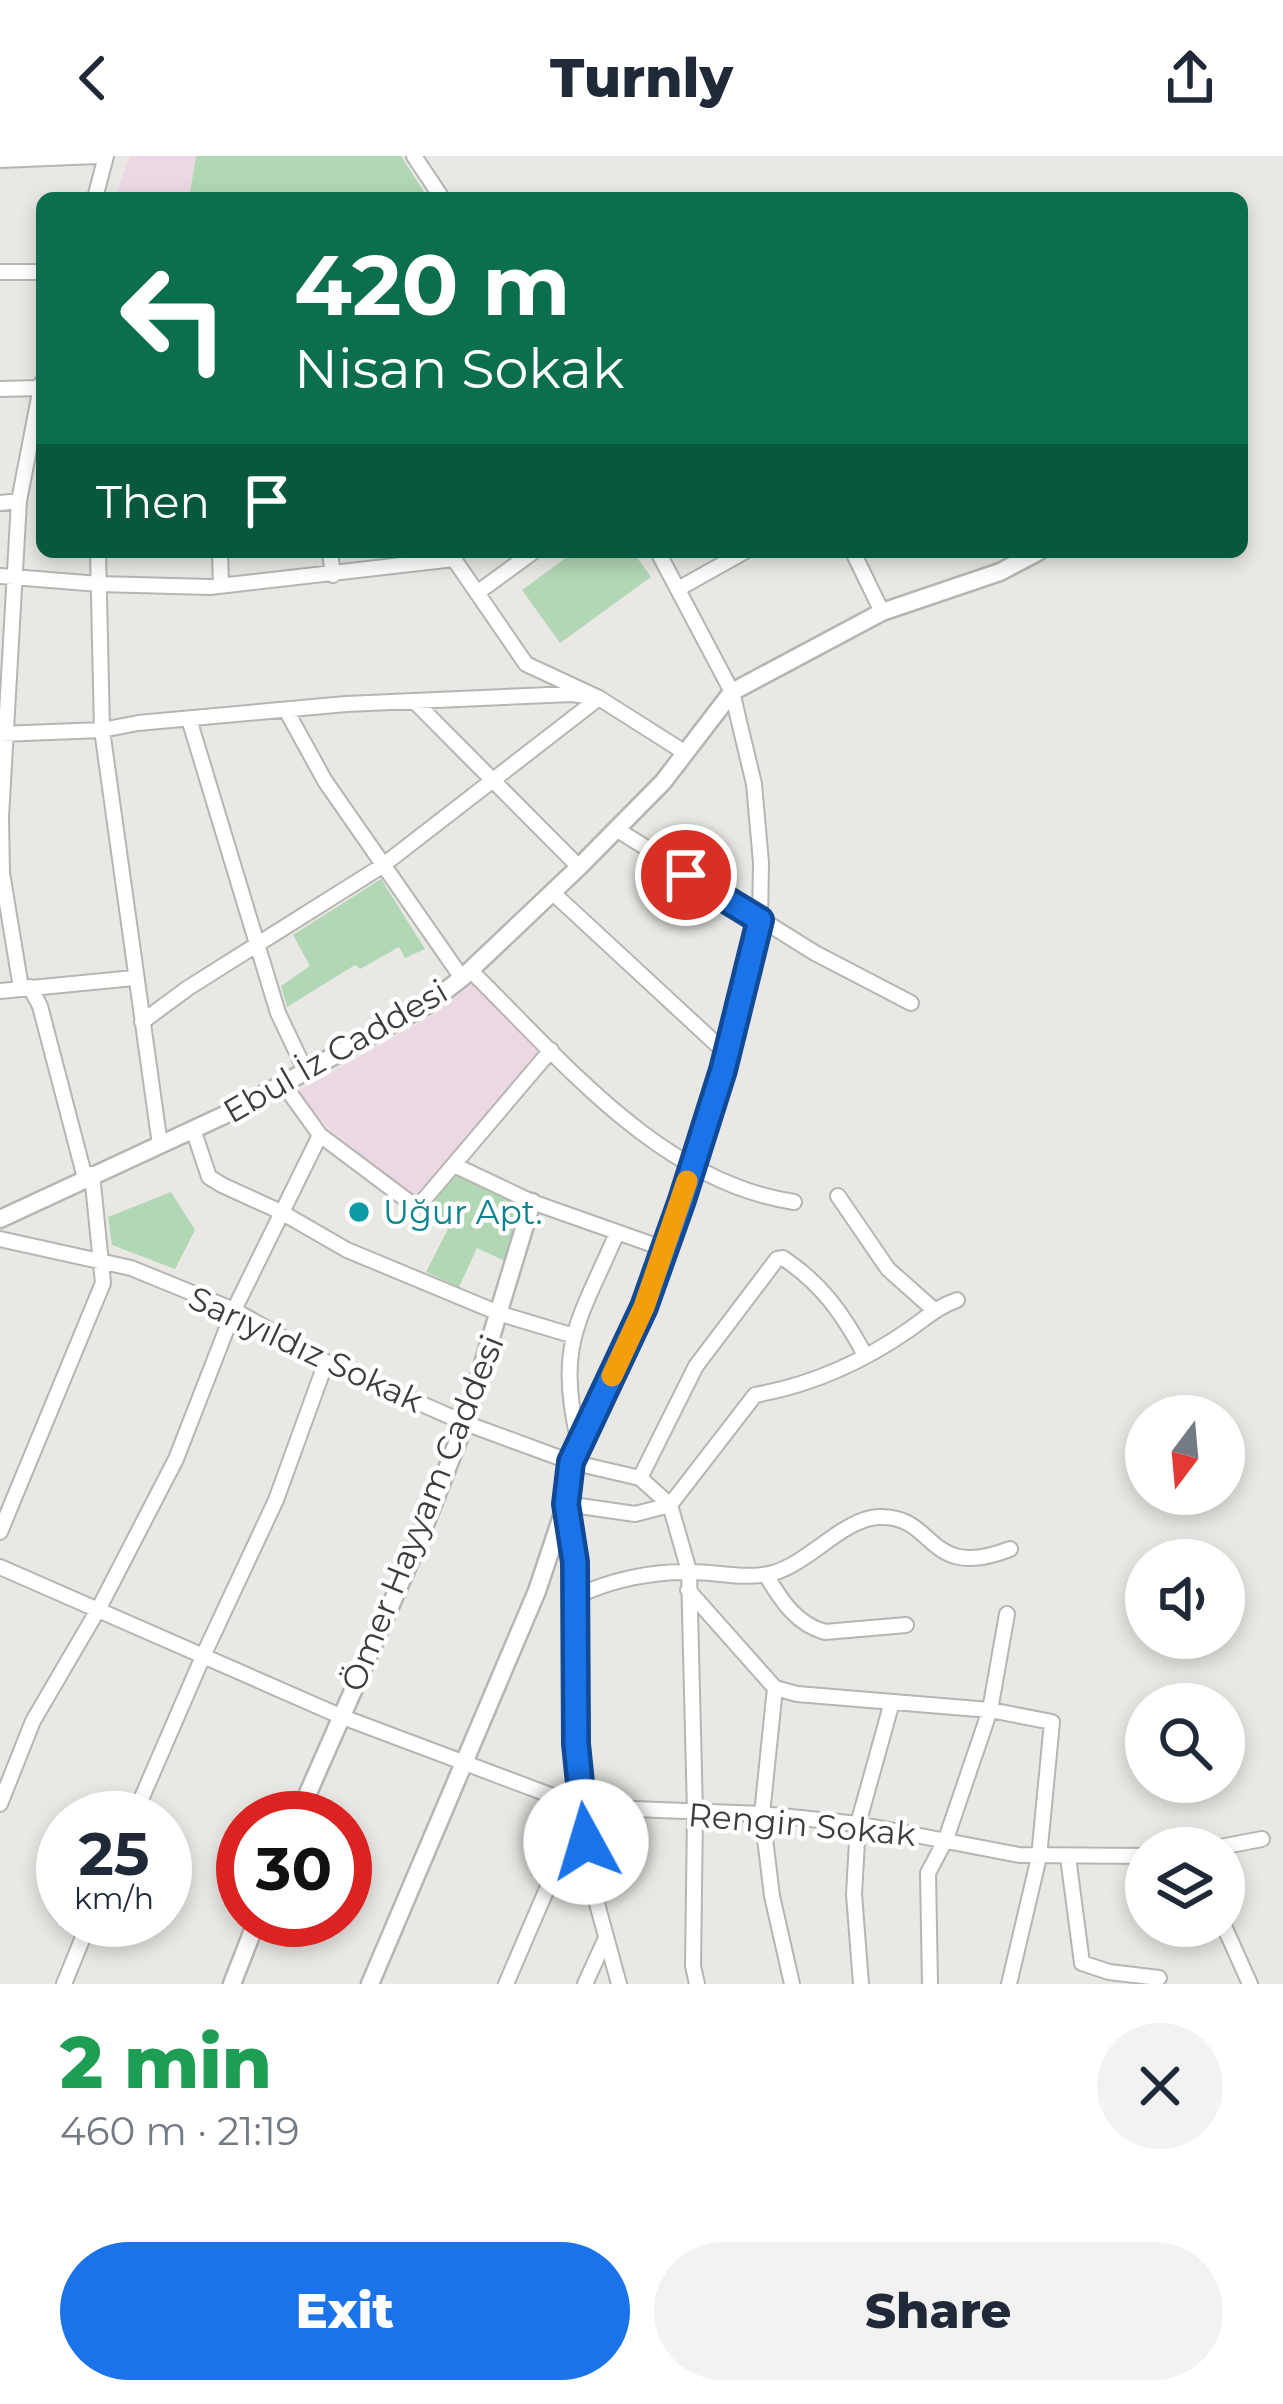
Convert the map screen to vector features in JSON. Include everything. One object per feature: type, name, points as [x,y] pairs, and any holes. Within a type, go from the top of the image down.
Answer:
[{"type":"street","points":[[0,160],[101,156],[96,192]]},
{"type":"street","points":[[414,156],[438,192]]},
{"type":"street","points":[[0,272],[36,272]]},
{"type":"street","points":[[0,389],[36,385]]},
{"type":"street","points":[[0,1532],[103,1283],[88,1176],[40,1006],[26,988],[2,873],[7,576],[36,407]]},
{"type":"street","points":[[0,503],[19,501]]},
{"type":"street","points":[[98,558],[102,730],[160,1144]]},
{"type":"street","points":[[220,558],[221,586]]},
{"type":"street","points":[[331,558],[333,575]]},
{"type":"street","points":[[7,576],[99,584],[221,586],[439,558]]},
{"type":"street","points":[[453,558],[526,664],[599,698],[684,752]]},
{"type":"street","points":[[477,593],[525,558]]},
{"type":"street","points":[[370,1984],[537,1591],[566,1504],[571,1462],[644,1307],[727,1054],[760,920],[754,784],[732,692],[661,558]]},
{"type":"street","points":[[678,589],[733,558]]},
{"type":"street","points":[[856,558],[882,612]]},
{"type":"street","name":"Ebul İz Caddesi","points":[[0,1219],[284,1085],[427,1005],[553,892],[663,782],[732,692],[882,612],[1000,572],[1027,558]]},
{"type":"street","points":[[4,734],[102,730],[415,702],[572,694],[599,698]]},
{"type":"street","points":[[142,1022],[382,866],[599,698]]},
{"type":"street","points":[[415,702],[579,867]]},
{"type":"street","points":[[286,710],[382,866],[466,974],[624,1121],[668,1154],[773,1198],[794,1202]]},
{"type":"street","points":[[189,719],[278,1013],[305,1072]]},
{"type":"street","points":[[616,830],[760,920],[910,1003]]},
{"type":"street","points":[[553,892],[727,1054]]},
{"type":"street","points":[[0,991],[134,978]]},
{"type":"street","points":[[284,1085],[320,1135],[412,1204],[422,1202],[551,1050]]},
{"type":"street","points":[[194,1129],[209,1177],[347,1250],[501,1314],[572,1335]]},
{"type":"street","points":[[0,1804],[33,1721],[100,1608],[176,1459],[234,1310],[320,1135]]},
{"type":"street","points":[[454,1165],[532,1202],[664,1249]]},
{"type":"street","points":[[838,1196],[888,1269],[933,1309]]},
{"type":"street","name":"Ömer Hayyam Caddesi","points":[[308,1791],[466,1423],[532,1202]]},
{"type":"street","points":[[579,1444],[569,1406],[572,1335],[617,1233]]},
{"type":"street","name":"Sarıyıldız Sokak","points":[[0,1239],[131,1268],[234,1310],[326,1362],[466,1423],[571,1462],[640,1478],[670,1505]]},
{"type":"street","points":[[640,1478],[696,1366],[777,1259],[783,1258],[824,1289],[865,1355]]},
{"type":"street","points":[[566,1504],[635,1514],[670,1505],[755,1395],[807,1385],[910,1328],[933,1309],[957,1300]]},
{"type":"street","points":[[145,1791],[276,1500],[326,1362]]},
{"type":"street","points":[[566,1504],[575,1562],[576,1744],[582,1807],[590,1878],[619,1984]]},
{"type":"street","points":[[670,1505],[688,1571],[693,1966],[697,1984]]},
{"type":"street","points":[[575,1597],[612,1581],[688,1571],[766,1575],[799,1562],[857,1524],[879,1517],[913,1526],[948,1555],[977,1558],[1010,1550]]},
{"type":"street","name":"Rengin Sokak","points":[[0,1567],[340,1716],[582,1807],[762,1814],[858,1824],[1039,1857],[1125,1856]]},
{"type":"street","points":[[766,1575],[799,1619],[815,1629],[906,1625]]},
{"type":"street","points":[[688,1590],[775,1688],[990,1710],[1052,1722],[1039,1857],[1009,1984]]},
{"type":"street","points":[[930,1984],[928,1873],[946,1839],[990,1710],[1007,1614]]},
{"type":"street","points":[[775,1688],[762,1814],[772,1896],[792,1984]]},
{"type":"street","points":[[861,1984],[854,1894],[858,1824],[892,1702]]},
{"type":"street","points":[[506,1984],[582,1807]]},
{"type":"street","points":[[1245,1842],[1262,1838]]},
{"type":"street","points":[[1068,1857],[1082,1963],[1109,1972],[1160,1978]]},
{"type":"street","points":[[585,1984],[606,1938]]},
{"type":"street","points":[[64,1984],[79,1947]]},
{"type":"street","points":[[232,1984],[246,1947]]},
{"type":"street","points":[[1233,1947],[1250,1984]]},
{"type":"shaded area","points":[[130,156],[196,156],[190,192],[117,192]]},
{"type":"shaded area","points":[[472,984],[542,1050],[413,1198],[330,1129],[296,1092],[432,1016]]},
{"type":"green space","points":[[196,156],[401,156],[424,192],[190,192]]},
{"type":"green space","points":[[566,558],[637,558],[651,577],[560,643],[522,590]]},
{"type":"green space","points":[[381,879],[425,949],[405,958],[399,947],[360,969],[355,965],[287,1007],[281,986],[310,966],[293,935]]},
{"type":"green space","points":[[455,1173],[521,1206],[505,1261],[477,1248],[459,1287],[426,1272],[448,1229],[424,1216]]},
{"type":"green space","points":[[171,1192],[195,1230],[175,1269],[112,1245],[108,1217]]},
{"type":"slow traffic","points":[[612,1376],[644,1307],[687,1181]]},
{"type":"place","name":"Uğur Apt.","points":[[359,1212]]},
{"type":"route","points":[[586,1842],[576,1744],[575,1562],[566,1504],[571,1462],[644,1307],[682,1200],[723,1070],[760,920],[686,875]]}]
